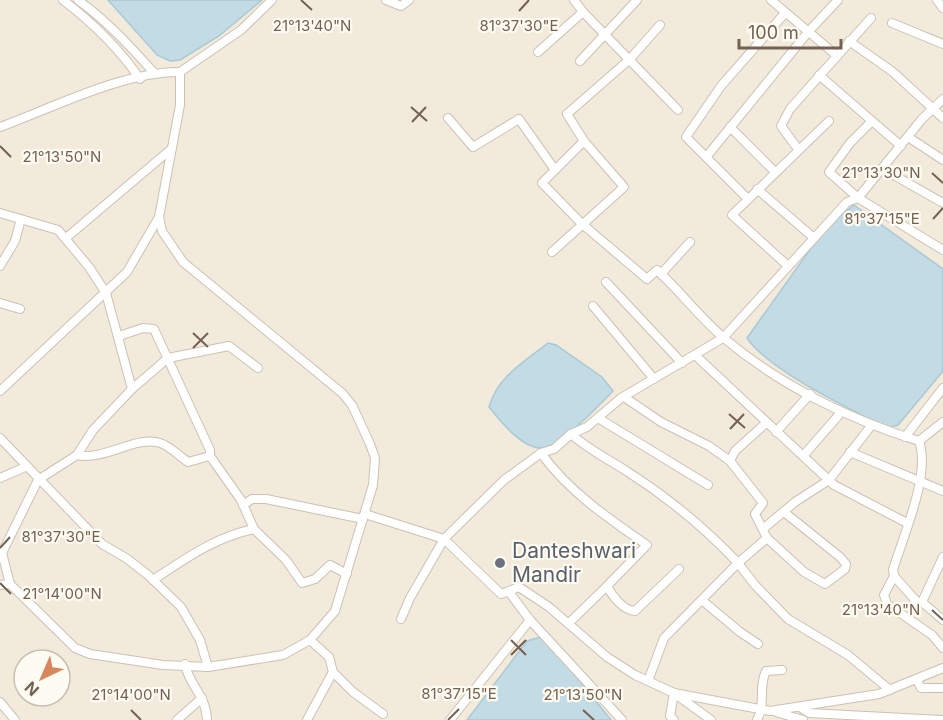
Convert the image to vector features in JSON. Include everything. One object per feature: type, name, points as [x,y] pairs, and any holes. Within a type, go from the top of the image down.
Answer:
[{"type":"street","points":[[63,0],[87,19],[124,56],[140,79]]},
{"type":"street","points":[[78,0],[130,45],[155,74]]},
{"type":"street","points":[[0,127],[74,98],[155,74],[180,72],[241,30],[272,0]]},
{"type":"street","points":[[386,0],[400,6],[409,0]]},
{"type":"street","points":[[574,0],[678,110]]},
{"type":"street","points":[[580,61],[637,0]]},
{"type":"street","points":[[771,0],[836,55]]},
{"type":"street","points":[[707,156],[808,31],[838,0]]},
{"type":"street","points":[[937,0],[943,8]]},
{"type":"street","points":[[538,52],[583,12]]},
{"type":"street","points":[[747,199],[686,137],[721,86],[785,13]]},
{"type":"street","points":[[798,149],[781,126],[790,109],[871,18]]},
{"type":"street","points":[[892,23],[943,44]]},
{"type":"street","points":[[552,252],[624,187],[584,141],[567,114],[630,58],[660,25]]},
{"type":"street","points":[[849,41],[893,72],[943,118]]},
{"type":"street","points":[[0,391],[128,272],[159,216],[180,105],[180,72]]},
{"type":"street","points":[[819,75],[901,146]]},
{"type":"street","points":[[401,619],[410,598],[444,539],[504,480],[541,453],[554,449],[571,434],[587,427],[624,397],[723,338],[847,202],[858,198],[932,108],[943,99]]},
{"type":"street","points":[[448,118],[473,147],[519,119],[555,170]]},
{"type":"street","points":[[788,266],[732,215],[774,171],[829,121]]},
{"type":"street","points":[[871,122],[850,143],[829,171],[858,198],[943,250]]},
{"type":"street","points":[[730,127],[774,171]]},
{"type":"street","points":[[908,137],[943,160]]},
{"type":"street","points":[[584,141],[542,183],[581,224],[647,279],[657,270],[723,338],[774,376],[871,426],[919,441]]},
{"type":"street","points":[[66,238],[170,150]]},
{"type":"street","points":[[883,169],[943,203]]},
{"type":"street","points":[[757,189],[814,238]]},
{"type":"street","points":[[0,213],[58,230],[66,238],[106,293],[132,389]]},
{"type":"street","points":[[159,216],[162,231],[183,262],[327,380],[352,405],[363,425],[375,458],[374,485],[335,611],[310,640],[283,655],[208,667],[185,664],[163,665],[90,654],[75,648],[10,584],[2,553],[38,480],[77,455],[93,430],[132,389],[168,358],[229,346],[258,368]]},
{"type":"street","points":[[0,266],[15,241],[21,219]]},
{"type":"street","points":[[662,274],[690,242]]},
{"type":"street","points":[[606,282],[682,363]]},
{"type":"street","points":[[0,303],[20,309]]},
{"type":"street","points":[[593,306],[654,379]]},
{"type":"street","points":[[119,336],[143,328],[154,329],[210,450],[210,456],[243,505],[254,529],[286,560],[302,583],[315,579],[330,565],[347,574]]},
{"type":"street","points":[[695,355],[829,480],[844,491],[907,523]]},
{"type":"street","points":[[906,437],[943,388]]},
{"type":"street","points":[[776,432],[810,394]]},
{"type":"street","points":[[624,397],[662,422],[709,446],[730,461],[763,503],[755,514],[767,538],[804,572],[825,584],[845,569],[846,564],[840,557],[784,512]]},
{"type":"street","points":[[803,456],[838,416]]},
{"type":"street","points":[[598,418],[708,485]]},
{"type":"street","points":[[919,441],[943,422]]},
{"type":"street","points":[[730,461],[735,451],[766,423]]},
{"type":"street","points":[[763,530],[829,480],[871,426]]},
{"type":"street","points":[[571,434],[591,452],[651,489],[713,537],[788,619],[848,656],[890,690]]},
{"type":"street","points":[[0,438],[24,467],[102,544],[126,558],[153,580],[180,607],[200,640],[208,667]]},
{"type":"street","points":[[919,441],[922,451],[920,480],[893,570],[894,576],[917,602],[922,602],[943,620]]},
{"type":"street","points":[[77,455],[97,456],[148,442],[161,443],[188,462],[210,456]]},
{"type":"street","points":[[850,452],[943,491]]},
{"type":"street","points":[[541,453],[551,467],[589,502],[647,545],[569,623]]},
{"type":"street","points":[[0,478],[24,467]]},
{"type":"street","points":[[243,505],[252,499],[266,499],[364,517],[444,539],[501,594],[519,587],[569,623],[607,657],[674,693],[711,720]]},
{"type":"street","points":[[153,580],[199,549],[233,533],[254,529]]},
{"type":"street","points":[[648,681],[664,638],[704,601],[738,563],[767,538]]},
{"type":"street","points":[[922,602],[940,574],[943,557]]},
{"type":"street","points":[[607,586],[612,595],[626,609],[635,611],[679,570]]},
{"type":"street","points":[[894,576],[884,595],[887,604],[932,635],[943,648]]},
{"type":"street","points":[[0,585],[10,584]]},
{"type":"street","points":[[509,592],[530,620],[622,720]]},
{"type":"street","points":[[704,601],[740,632],[758,644]]},
{"type":"street","points":[[450,720],[530,620]]},
{"type":"street","points":[[310,640],[329,657],[333,672],[353,692],[383,714]]},
{"type":"street","points":[[185,664],[202,698],[207,720]]},
{"type":"street","points":[[757,720],[767,710],[879,694],[943,668]]},
{"type":"street","points":[[767,710],[764,676],[768,669],[782,670]]},
{"type":"street","points":[[306,720],[333,672]]},
{"type":"street","points":[[917,680],[921,688],[943,688]]},
{"type":"street","points":[[674,693],[767,710],[803,720]]},
{"type":"street","points":[[674,693],[670,710],[670,716],[674,720]]},
{"type":"street","points":[[177,720],[202,698]]},
{"type":"street","points":[[0,702],[15,720]]},
{"type":"street","points":[[800,707],[809,713],[942,720]]},
{"type":"shaded area","points":[[0,0],[943,0],[943,720],[0,720]]},
{"type":"water","points":[[108,0],[262,0],[219,36],[180,60],[170,61],[157,55]]},
{"type":"water","points":[[854,205],[943,269],[943,371],[898,425],[887,428],[791,376],[758,351],[747,338],[826,227]]},
{"type":"water","points":[[548,343],[556,345],[602,377],[613,391],[568,434],[540,448],[533,447],[518,438],[489,407],[493,396],[505,378]]},
{"type":"water","points":[[544,636],[611,720],[467,720],[527,641]]},
{"type":"place","name":"Danteshwari Mandir","points":[[500,563]]}]
